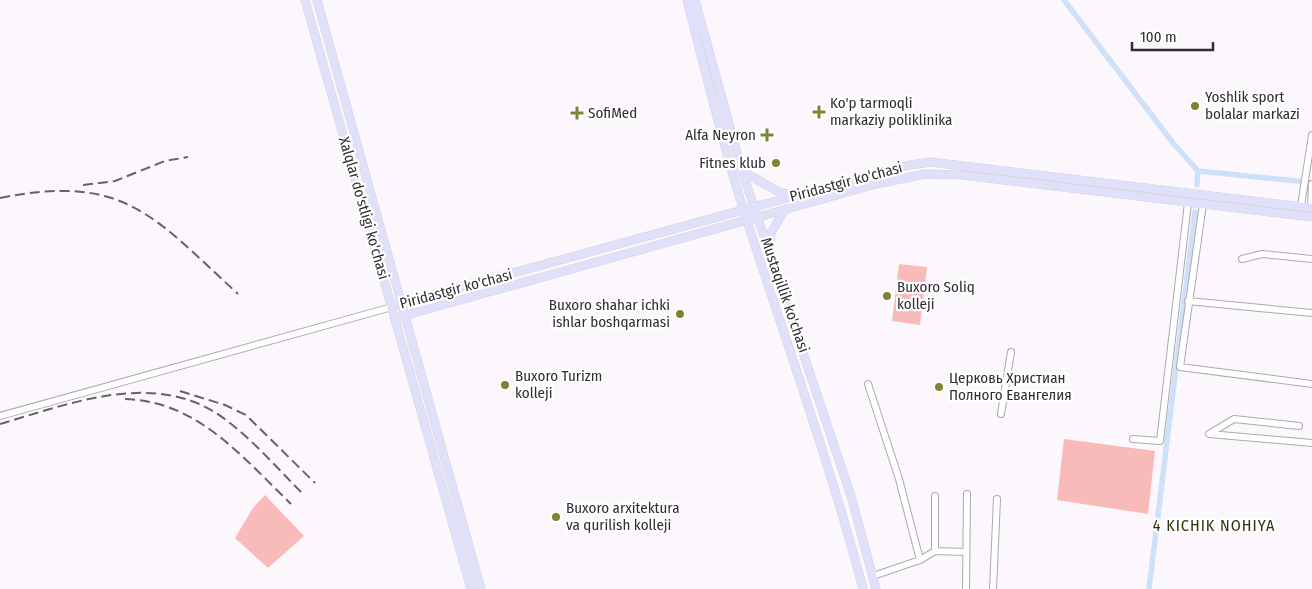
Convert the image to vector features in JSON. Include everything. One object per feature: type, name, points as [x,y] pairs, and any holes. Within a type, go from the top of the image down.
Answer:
[{"type":"main road","name":"Xalqlar do'stligi ko'chasi","points":[[306,0],[471,589]]},
{"type":"main road","name":"Xalqlar do'stligi ko'chasi","points":[[318,0],[481,589]]},
{"type":"main road","name":"Mustaqillik ko'chasi","points":[[687,0],[720,106],[827,422],[876,589]]},
{"type":"main road","name":"Mustaqillik ko'chasi","points":[[695,0],[747,220],[842,510],[863,589]]},
{"type":"main road","name":"Piridastgir ko'chasi","points":[[392,307],[744,209],[918,164],[963,164],[1311,208]]},
{"type":"main road","points":[[962,175],[963,164]]},
{"type":"main road","points":[[742,170],[778,192],[794,196]]},
{"type":"main road","name":"Piridastgir ko'chasi","points":[[396,318],[583,264],[785,209],[906,177],[941,173],[1312,217]]},
{"type":"main road","points":[[1188,203],[1190,193]]},
{"type":"main road","points":[[771,252],[771,232],[785,209]]},
{"type":"main road","points":[[580,255],[583,264]]},
{"type":"main road","points":[[815,425],[827,422]]},
{"type":"main road","points":[[859,573],[872,573]]},
{"type":"street","points":[[1311,208],[1309,183],[1312,135]]},
{"type":"street","points":[[1301,206],[1309,183]]},
{"type":"street","points":[[1133,439],[1160,442],[1188,203]]},
{"type":"street","points":[[1202,204],[1180,367],[1312,384]]},
{"type":"street","points":[[1242,259],[1262,254],[1312,259]]},
{"type":"street","points":[[1188,302],[1312,313]]},
{"type":"street","points":[[0,416],[392,307]]},
{"type":"street","points":[[1001,414],[1011,352]]},
{"type":"street","points":[[868,384],[899,479],[920,560]]},
{"type":"street","points":[[1299,426],[1234,419],[1209,434],[1312,443]]},
{"type":"street","points":[[966,589],[967,494]]},
{"type":"street","points":[[935,496],[935,551]]},
{"type":"street","points":[[993,589],[997,499]]},
{"type":"street","points":[[872,573],[920,560],[935,551],[966,552]]},
{"type":"shaded area","points":[[899,264],[927,267],[920,325],[892,321]]},
{"type":"shaded area","points":[[1064,439],[1155,451],[1148,514],[1057,500]]},
{"type":"shaded area","points":[[265,495],[304,536],[268,568],[235,538],[253,508]]},
{"type":"waterway","points":[[1064,0],[1173,143],[1198,171],[1197,185]]},
{"type":"waterway","points":[[1198,171],[1308,182]]},
{"type":"waterway","points":[[1149,589],[1195,212]]},
{"type":"railway","points":[[83,185],[115,181],[165,161],[188,157]]},
{"type":"railway","points":[[0,198],[42,192],[78,191],[107,197],[134,207],[158,223],[182,243],[238,294]]},
{"type":"railway","points":[[180,391],[225,405],[246,415],[315,483]]},
{"type":"railway","points":[[0,424],[56,407],[115,395],[144,393],[173,396],[200,404],[226,420],[256,446],[303,494]]},
{"type":"railway","points":[[125,399],[151,402],[175,410],[197,421],[237,451],[291,504]]},
{"type":"place","name":"Yoshlik sport bolalar markazi","points":[[1195,106]]},
{"type":"place","name":"Ko'p tarmoqli markaziy poliklinika","points":[[819,112]]},
{"type":"place","name":"SofiMed","points":[[577,113]]},
{"type":"place","name":"Alfa Neyron","points":[[767,135]]},
{"type":"place","name":"Fitnes klub","points":[[776,163]]},
{"type":"place","name":"Buxoro Soliq kolleji","points":[[887,296]]},
{"type":"place","name":"Buxoro shahar ichki ishlar boshqarmasi","points":[[680,314]]},
{"type":"place","name":"Buxoro Turizm kolleji","points":[[505,385]]},
{"type":"place","name":"Церковь Христиан Полного Евангелия","points":[[939,387]]},
{"type":"place","name":"Buxoro arxitektura va qurilish kolleji","points":[[556,517]]},
{"type":"district","name":"4 KICHIK NOHIYA","points":[[1214,525]]}]
